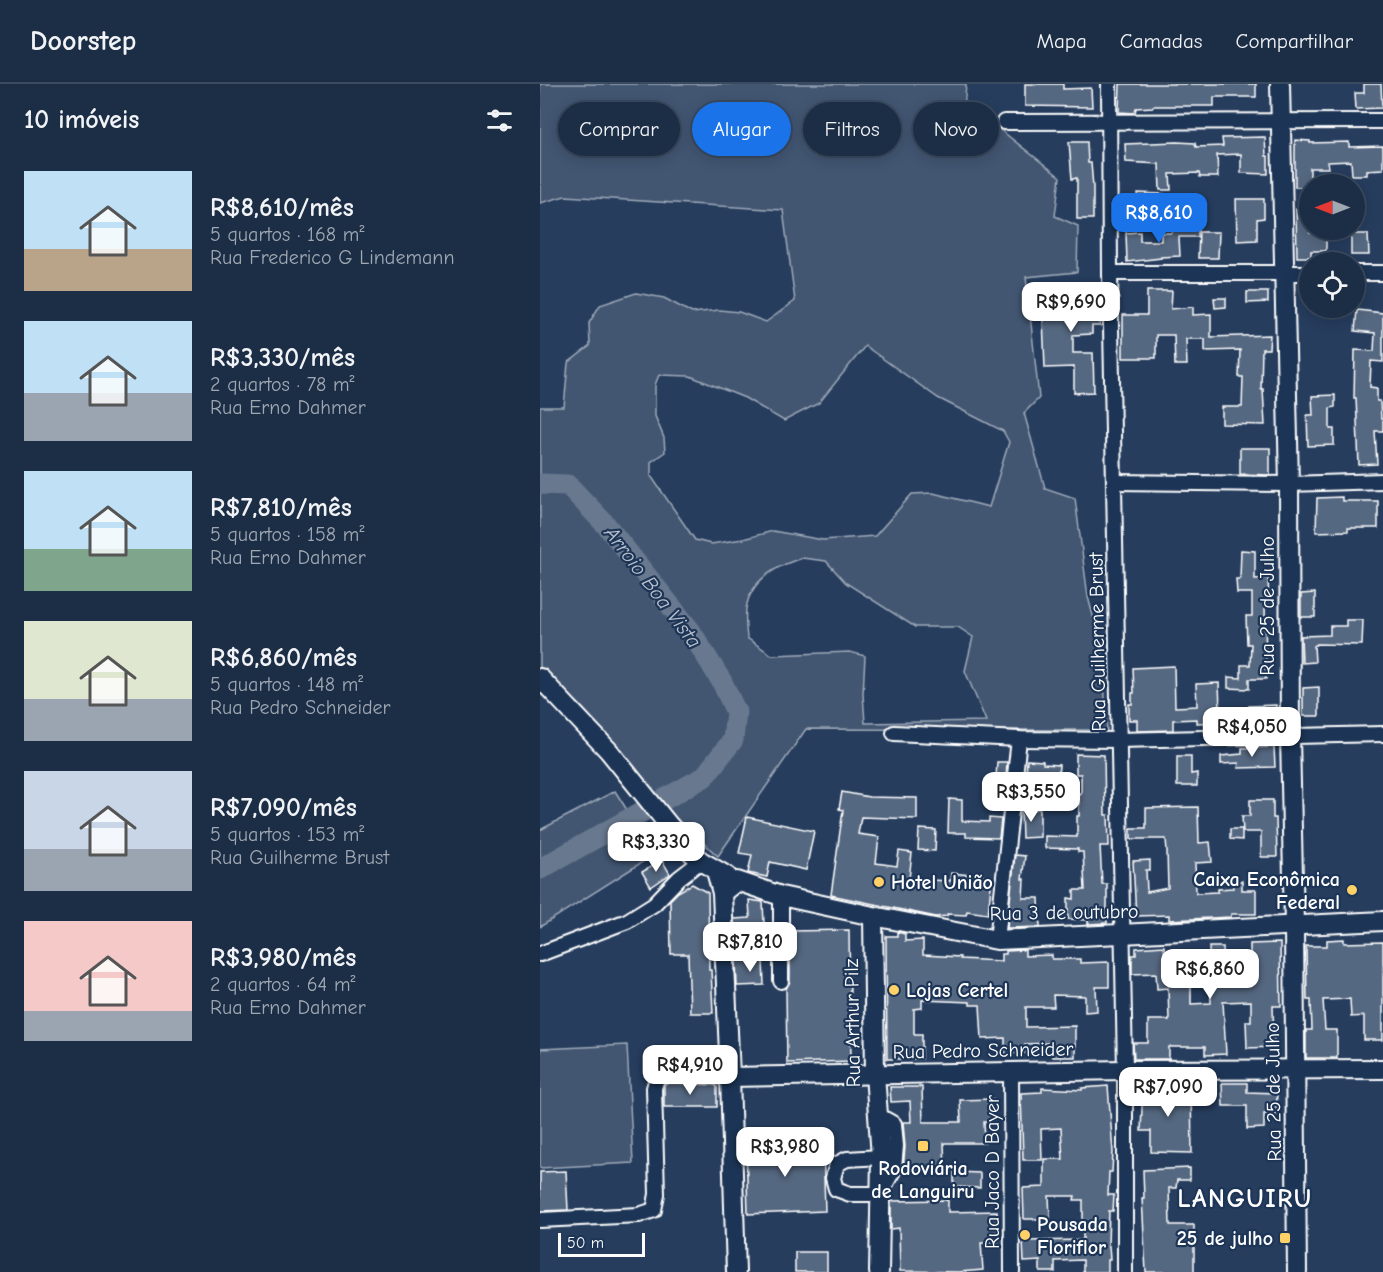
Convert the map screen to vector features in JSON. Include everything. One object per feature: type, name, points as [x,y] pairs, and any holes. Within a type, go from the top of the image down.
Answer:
[{"type":"main road","name":"Rua 25 de Julho","points":[[1280,84],[1289,484],[1290,736],[1298,1272]]},
{"type":"main road","points":[[540,678],[609,751],[688,849],[709,866],[722,893],[736,1272]]},
{"type":"main road","name":"Rua 3 de outubro","points":[[709,866],[736,881],[781,896],[996,940],[1383,921]]},
{"type":"main road","points":[[722,893],[736,881]]},
{"type":"main road","name":"Rua Arthur Pilz","points":[[873,916],[875,1074],[882,1157],[879,1272]]},
{"type":"main road","name":"Rua Pedro Schneider","points":[[730,1077],[1125,1070],[1383,1069]]},
{"type":"street","name":"Rua Guilherme Brust","points":[[1109,84],[1110,273],[1125,1070],[1125,1272]]},
{"type":"street","points":[[1004,122],[1383,121]]},
{"type":"street","points":[[1110,273],[1299,273]]},
{"type":"street","points":[[1365,273],[1383,273]]},
{"type":"street","points":[[1115,482],[1289,484],[1383,481]]},
{"type":"street","points":[[894,733],[1019,740],[1383,734]]},
{"type":"street","points":[[996,940],[1019,740]]},
{"type":"street","points":[[540,954],[627,921],[654,904],[679,878],[709,866]]},
{"type":"street","points":[[781,896],[781,981]]},
{"type":"street","name":"Rua Jaco D Bayer","points":[[1011,1072],[1012,1272]]},
{"type":"street","name":"Rua Pedro Schneider","points":[[540,1220],[639,1215],[654,1210],[657,1194],[654,1088],[657,1078],[667,1074],[730,1077]]},
{"type":"street","points":[[878,1115],[894,1124],[896,1146],[894,1169],[880,1194],[850,1194],[836,1189],[834,1178],[837,1164],[847,1159],[882,1157]]},
{"type":"shaded area","points":[[540,84],[966,84],[965,102],[913,102],[913,156],[999,156],[999,129],[1060,177],[1055,216],[1078,226],[1077,272],[1026,277],[1039,398],[1024,413],[1045,488],[1075,498],[1088,597],[1102,649],[1107,730],[806,729],[718,856],[676,818],[580,705],[540,669],[540,407],[564,407],[568,363],[590,346],[589,323],[600,305],[636,293],[664,298],[692,313],[719,310],[739,312],[766,322],[795,301],[783,210],[565,196],[540,203]],"holes":[[[865,346],[938,398],[1003,431],[1009,442],[989,507],[933,493],[912,494],[875,536],[823,540],[773,531],[711,544],[695,540],[651,476],[651,462],[665,452],[664,438],[655,416],[655,385],[659,375],[690,376],[745,398],[784,421],[819,403]],[[802,558],[826,561],[846,583],[915,627],[958,627],[973,637],[965,671],[986,721],[865,723],[863,694],[865,656],[850,652],[772,655],[747,638],[748,599],[759,582],[774,570]]]},
{"type":"shaded area","points":[[615,791],[655,854],[540,927],[540,830]]},
{"type":"shaded area","points":[[627,1045],[633,1163],[540,1168],[540,1049]]},
{"type":"building","points":[[1025,84],[1063,84],[1063,89],[1091,88],[1092,107],[1025,106]]},
{"type":"building","points":[[1120,84],[1256,84],[1256,97],[1214,97],[1214,106],[1153,106],[1136,108],[1135,113],[1119,112]]},
{"type":"building","points":[[1364,84],[1381,84],[1382,108],[1356,109],[1355,93],[1364,93]]},
{"type":"building","points":[[1265,137],[1268,174],[1241,173],[1241,154],[1217,155],[1218,177],[1200,177],[1199,173],[1170,174],[1171,190],[1160,190],[1159,164],[1126,162],[1125,144],[1177,142],[1195,143],[1196,147],[1223,146],[1222,138]]},
{"type":"building","points":[[1295,140],[1310,141],[1310,143],[1349,142],[1349,147],[1383,146],[1383,169],[1367,170],[1367,175],[1352,174],[1351,161],[1328,162],[1329,168],[1310,168],[1310,174],[1299,174],[1299,187],[1295,187]]},
{"type":"building","points":[[1069,142],[1087,142],[1093,187],[1093,219],[1077,219],[1077,178],[1072,179]]},
{"type":"building","points":[[1138,193],[1164,194],[1163,208],[1138,208]]},
{"type":"building","points":[[1236,199],[1264,199],[1264,218],[1257,219],[1257,240],[1237,241]]},
{"type":"building","points":[[1296,209],[1299,209],[1299,240],[1326,240],[1326,251],[1299,252],[1299,257],[1297,257]]},
{"type":"building","points":[[1198,224],[1198,237],[1179,237],[1180,256],[1127,262],[1126,233],[1140,232],[1140,241],[1161,241],[1161,233],[1172,233],[1171,225]]},
{"type":"building","points":[[1199,232],[1219,232],[1218,258],[1198,258]]},
{"type":"building","points":[[1365,234],[1368,234],[1369,255],[1365,255],[1365,252],[1351,252],[1351,240],[1365,240]]},
{"type":"building","points":[[1099,289],[1100,326],[1092,326],[1092,334],[1073,335],[1073,353],[1093,353],[1094,392],[1074,393],[1074,367],[1045,368],[1042,293]]},
{"type":"building","points":[[1147,291],[1172,291],[1171,309],[1193,307],[1193,315],[1211,314],[1211,337],[1270,335],[1269,349],[1262,349],[1261,389],[1263,389],[1265,425],[1222,424],[1222,407],[1242,407],[1243,377],[1239,377],[1240,350],[1205,351],[1205,339],[1186,339],[1187,365],[1175,365],[1174,335],[1156,335],[1156,358],[1123,358],[1123,315],[1147,315]]},
{"type":"building","points":[[1247,292],[1268,292],[1268,302],[1247,303]]},
{"type":"building","points":[[1214,298],[1226,298],[1226,307],[1215,308]]},
{"type":"building","points":[[1365,311],[1383,313],[1383,362],[1371,361],[1370,387],[1377,388],[1377,401],[1380,401],[1381,419],[1383,419],[1383,431],[1375,431],[1377,464],[1359,465],[1356,398],[1354,398],[1355,350],[1374,351],[1375,333],[1355,331],[1356,318],[1365,318]]},
{"type":"building","points":[[1335,395],[1335,407],[1330,408],[1330,429],[1334,429],[1334,445],[1308,446],[1307,415],[1313,415],[1312,396]]},
{"type":"building","points":[[1240,448],[1270,448],[1270,475],[1240,474]]},
{"type":"building","points":[[1342,497],[1342,501],[1378,501],[1378,528],[1348,528],[1348,531],[1316,532],[1317,498]]},
{"type":"building","points":[[1241,550],[1255,551],[1255,579],[1268,578],[1269,602],[1265,602],[1266,679],[1249,679],[1249,689],[1228,688],[1228,677],[1241,678],[1241,665],[1250,665],[1251,644],[1247,644],[1246,616],[1252,616],[1252,593],[1237,593],[1236,579],[1240,579]]},
{"type":"building","points":[[1315,593],[1315,617],[1301,617],[1301,594]]},
{"type":"building","points":[[1346,620],[1363,620],[1362,645],[1317,644],[1314,646],[1315,662],[1302,663],[1301,636],[1330,635],[1330,626],[1346,626]]},
{"type":"building","points":[[1174,666],[1175,707],[1197,706],[1196,684],[1219,683],[1220,710],[1249,710],[1249,706],[1276,705],[1277,727],[1220,727],[1220,722],[1197,723],[1197,719],[1173,720],[1173,730],[1137,731],[1137,720],[1129,720],[1129,704],[1132,704],[1132,693],[1134,693],[1133,668]]},
{"type":"building","points":[[1319,687],[1319,716],[1303,716],[1303,688]]},
{"type":"building","points":[[1274,747],[1275,767],[1238,768],[1239,763],[1221,764],[1221,756],[1242,754],[1242,748]]},
{"type":"building","points":[[1076,754],[1104,755],[1105,815],[1108,815],[1109,846],[1100,846],[1102,884],[1107,884],[1107,923],[1088,924],[1088,920],[1068,919],[1068,898],[1074,899],[1074,890],[1085,890],[1083,852],[1078,852],[1078,849],[1045,848],[1045,836],[1077,837],[1081,774],[1076,774]]},
{"type":"building","points":[[1177,756],[1191,756],[1191,774],[1197,773],[1197,786],[1177,786]]},
{"type":"building","points":[[1027,760],[1059,765],[1058,780],[1053,779],[1053,791],[1025,790]]},
{"type":"building","points":[[997,762],[1007,762],[1006,778],[996,778]]},
{"type":"building","points":[[842,792],[869,797],[917,798],[917,819],[861,817],[858,834],[879,837],[876,863],[897,866],[899,851],[912,853],[909,879],[950,881],[951,873],[992,877],[988,914],[967,911],[966,915],[947,914],[947,916],[936,917],[831,895],[843,810],[839,809]]},
{"type":"building","points":[[949,799],[962,800],[962,821],[989,822],[989,818],[1001,819],[999,838],[966,837],[966,833],[948,833]]},
{"type":"building","points":[[1250,800],[1273,800],[1277,857],[1261,857],[1261,832],[1243,832],[1242,816],[1250,816]]},
{"type":"building","points":[[1198,807],[1199,843],[1210,842],[1212,862],[1195,863],[1196,893],[1218,892],[1218,889],[1233,888],[1232,881],[1242,881],[1242,890],[1256,890],[1256,914],[1169,920],[1169,915],[1136,916],[1133,861],[1150,860],[1150,870],[1146,870],[1147,892],[1168,888],[1167,851],[1166,839],[1131,839],[1131,828],[1146,828],[1146,808]]},
{"type":"building","points":[[1021,809],[1040,809],[1040,837],[1022,838]]},
{"type":"building","points":[[747,817],[814,831],[806,870],[770,862],[767,877],[748,873],[752,855],[739,853]]},
{"type":"building","points":[[919,829],[936,830],[935,851],[918,850]]},
{"type":"building","points":[[1230,829],[1242,829],[1242,840],[1230,839]]},
{"type":"building","points":[[1015,855],[1025,856],[1022,879],[1024,879],[1023,898],[1039,898],[1040,927],[1007,928]]},
{"type":"building","points":[[662,860],[670,874],[651,887],[642,872]]},
{"type":"building","points":[[692,884],[708,893],[709,970],[711,970],[713,1013],[690,1013],[688,954],[671,954],[670,900]]},
{"type":"building","points":[[749,900],[763,902],[764,924],[751,924],[752,934],[735,935],[734,919],[750,918]]},
{"type":"building","points":[[849,930],[851,1061],[787,1063],[786,989],[790,981],[790,931]]},
{"type":"building","points":[[897,932],[905,934],[905,941],[923,940],[923,955],[1001,961],[1001,954],[1006,954],[1006,951],[1025,950],[1025,956],[1052,955],[1052,959],[1080,959],[1080,963],[1109,962],[1109,987],[1096,987],[1097,1011],[1085,1012],[1085,996],[1053,995],[1054,1007],[1026,1007],[1026,1027],[1075,1026],[1075,1057],[1052,1057],[1052,1043],[1025,1044],[1026,1053],[1005,1054],[1005,1038],[982,1039],[980,1005],[970,1005],[970,1002],[922,1000],[922,1008],[914,1009],[914,1034],[922,1034],[922,1059],[887,1059],[886,936],[897,936]]},
{"type":"building","points":[[1344,939],[1344,943],[1383,942],[1383,1040],[1364,1040],[1364,1016],[1351,1017],[1350,999],[1323,1000],[1325,1030],[1337,1030],[1337,1058],[1306,1058],[1306,1030],[1312,1030],[1311,1000],[1307,1000],[1306,946],[1327,946],[1327,940]]},
{"type":"building","points":[[1280,943],[1281,1006],[1273,1006],[1274,1047],[1247,1048],[1246,1021],[1251,1021],[1251,1001],[1223,1002],[1226,1054],[1205,1055],[1205,1047],[1169,1047],[1169,1059],[1134,1059],[1133,1043],[1148,1043],[1148,1020],[1169,1020],[1168,988],[1157,989],[1156,973],[1132,974],[1132,955],[1136,955],[1136,948],[1164,946],[1165,956],[1191,956],[1191,1004],[1211,1003],[1209,947],[1223,947],[1224,966],[1250,965],[1250,944]]},
{"type":"building","points":[[763,959],[764,985],[737,986],[736,960]]},
{"type":"building","points":[[704,1049],[705,1067],[667,1065],[649,1070],[649,1050]]},
{"type":"building","points":[[669,1083],[715,1085],[717,1087],[717,1107],[664,1107],[664,1085]]},
{"type":"building","points":[[1222,1083],[1247,1083],[1247,1092],[1277,1093],[1276,1114],[1264,1114],[1264,1128],[1247,1129],[1247,1106],[1223,1106]]},
{"type":"building","points":[[1143,1085],[1191,1087],[1192,1153],[1151,1152],[1151,1131],[1141,1131]]},
{"type":"building","points":[[1108,1086],[1113,1152],[1108,1195],[1114,1195],[1113,1211],[1109,1211],[1110,1260],[1108,1260],[1108,1272],[1083,1272],[1083,1260],[1055,1261],[1055,1272],[1040,1272],[1040,1261],[1024,1262],[1023,1241],[1083,1240],[1083,1200],[1074,1200],[1075,1196],[1049,1196],[1050,1219],[1024,1219],[1023,1188],[1044,1187],[1044,1159],[1063,1159],[1061,1128],[1041,1129],[1042,1160],[1023,1160],[1021,1093],[1042,1092],[1042,1088],[1082,1090],[1082,1088]]},
{"type":"building","points":[[890,1087],[922,1087],[923,1122],[961,1122],[960,1100],[993,1099],[993,1122],[984,1122],[985,1143],[944,1143],[945,1170],[903,1170],[905,1147],[903,1122],[911,1122],[910,1101],[891,1102]]},
{"type":"building","points":[[823,1143],[825,1211],[748,1214],[746,1146]]},
{"type":"building","points":[[1190,1168],[1190,1180],[1177,1180],[1176,1188],[1169,1188],[1170,1225],[1194,1225],[1194,1272],[1146,1272],[1142,1198],[1144,1198],[1143,1170]]},
{"type":"building","points":[[566,1171],[568,1210],[540,1211],[540,1172]]},
{"type":"building","points":[[954,1172],[980,1173],[980,1188],[954,1187]]},
{"type":"building","points":[[948,1200],[948,1212],[997,1211],[998,1243],[981,1243],[983,1270],[900,1271],[899,1228],[891,1229],[891,1201]]},
{"type":"building","points":[[795,1252],[827,1252],[827,1272],[795,1272]]},
{"type":"waterway","name":"Arroio Boa Vista","points":[[540,484],[568,485],[606,525],[690,630],[722,682],[736,712],[733,740],[704,777],[540,869]]},
{"type":"place","name":"Hotel União","points":[[879,882]]},
{"type":"place","name":"Caixa Econômica Federal","points":[[1352,890]]},
{"type":"place","name":"Lojas Certel","points":[[894,990]]},
{"type":"place","name":"Rodoviária de Languiru","points":[[923,1146]]},
{"type":"place","name":"Pousada Floriflor","points":[[1025,1235]]},
{"type":"place","name":"25 de julho","points":[[1285,1238]]},
{"type":"district","name":"LANGUIRU","points":[[1245,1198]]}]
